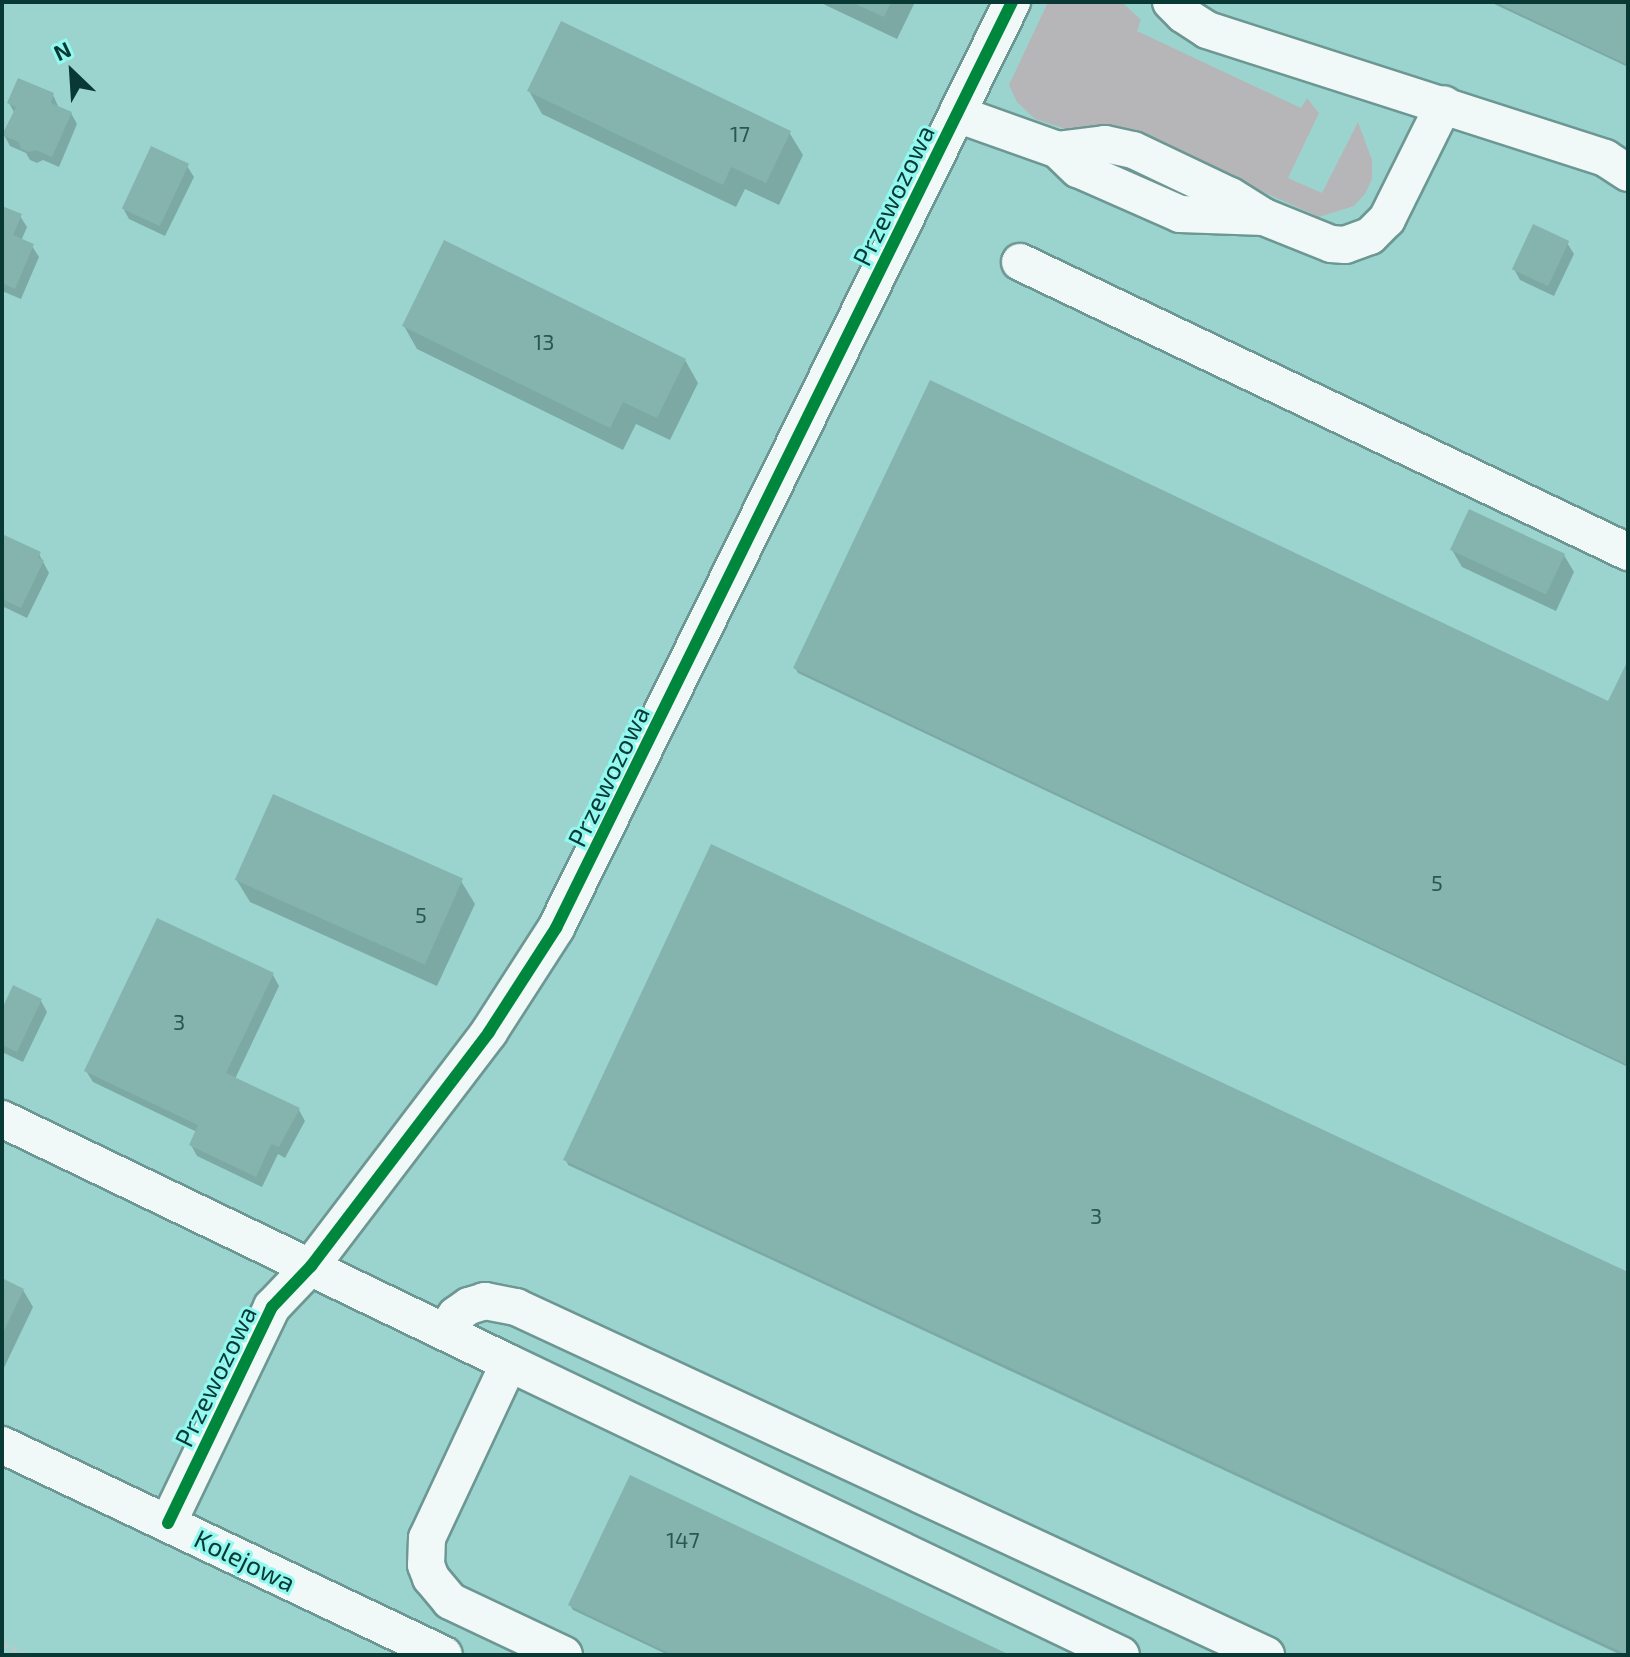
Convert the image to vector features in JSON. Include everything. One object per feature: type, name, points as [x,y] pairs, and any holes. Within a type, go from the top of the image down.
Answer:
[{"type":"street","name":"Przewozowa","points":[[168,1523],[261,1327],[283,1293],[311,1266],[489,1032],[556,928],[1012,2]]},
{"type":"street","points":[[1171,2],[1207,30],[1605,158],[1628,173]]},
{"type":"street","points":[[957,114],[1058,150],[1078,169],[1180,214],[1264,217],[1331,244],[1345,245],[1370,236],[1387,219],[1444,104]]},
{"type":"street","points":[[1020,262],[1628,552]]},
{"type":"street","points":[[2,1119],[1121,1655]]},
{"type":"street","points":[[444,1331],[456,1315],[469,1306],[485,1301],[516,1307],[1266,1655]]},
{"type":"street","points":[[509,1363],[427,1538],[426,1565],[439,1591],[463,1609],[564,1655]]},
{"type":"street","name":"Kolejowa","points":[[2,1445],[444,1655]]},
{"type":"path","points":[[2,1643],[27,1655]]},
{"type":"shaded area","points":[[1048,2],[1122,2],[1141,20],[1137,31],[1301,108],[1307,98],[1319,113],[1288,178],[1322,193],[1358,122],[1372,160],[1372,179],[1365,194],[1354,206],[1319,217],[1239,181],[1090,130],[1069,130],[1035,119],[1017,102],[1009,85]]},
{"type":"building","points":[[851,2],[891,2],[884,17]]},
{"type":"building","points":[[1495,2],[1628,2],[1628,65]]},
{"type":"building","points":[[561,21],[791,131],[766,183],[731,167],[723,185],[527,91]]},
{"type":"building","points":[[18,78],[54,93],[51,103],[72,112],[52,157],[36,150],[29,152],[21,149],[19,142],[2,135],[16,107],[7,103]]},
{"type":"building","points":[[151,146],[189,164],[160,226],[122,209]]},
{"type":"building","points":[[1132,163],[1170,183],[1162,197],[1124,177]]},
{"type":"building","points":[[2,206],[22,214],[13,235],[34,244],[15,289],[2,283]]},
{"type":"building","points":[[1533,224],[1569,241],[1548,286],[1512,269]]},
{"type":"building","points":[[444,240],[686,359],[657,418],[623,402],[610,428],[402,326]]},
{"type":"building","points":[[930,380],[1608,701],[1628,660],[1628,1065],[793,668]]},
{"type":"building","points":[[1469,509],[1565,554],[1546,595],[1450,550]]},
{"type":"building","points":[[2,534],[41,552],[38,558],[44,560],[21,608],[2,599]]},
{"type":"building","points":[[273,794],[463,879],[425,964],[235,880]]},
{"type":"building","points":[[711,844],[1628,1272],[1628,1655],[563,1160]]},
{"type":"building","points":[[157,918],[274,973],[226,1073],[300,1108],[279,1147],[271,1144],[256,1177],[189,1145],[198,1125],[84,1071]]},
{"type":"building","points":[[13,985],[42,999],[17,1052],[2,1045],[2,1009]]},
{"type":"building","points":[[2,1278],[24,1289],[2,1335]]},
{"type":"building","points":[[630,1475],[1010,1655],[673,1655],[568,1605]]},
{"type":"cycle path","points":[[168,1523],[272,1307],[311,1266],[489,1032],[556,928],[1012,2]]}]
